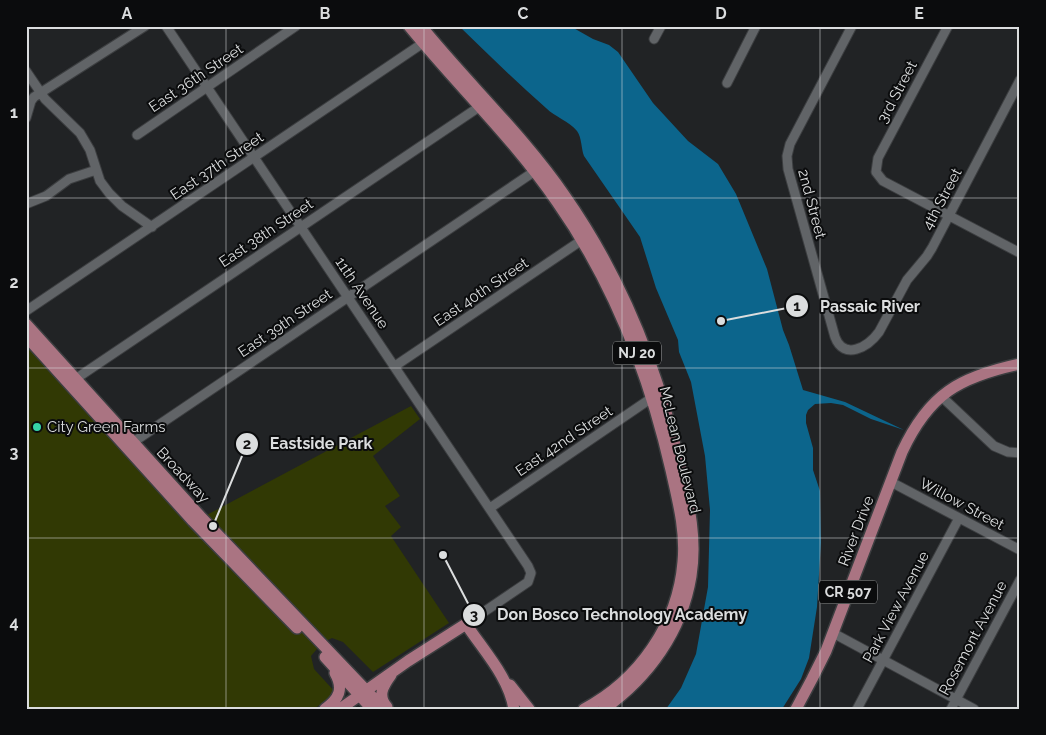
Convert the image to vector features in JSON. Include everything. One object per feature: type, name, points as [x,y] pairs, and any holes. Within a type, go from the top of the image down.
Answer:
[{"type":"main road","name":"McLean Boulevard","points":[[409,26],[535,171],[558,202],[582,240],[621,314],[653,398],[666,448],[682,524],[683,563],[679,588],[667,623],[648,655],[621,684],[584,709]]},
{"type":"main road","name":"McLean Boulevard","points":[[421,26],[533,154],[580,218],[630,310],[652,364],[670,423],[692,522],[693,550],[688,590],[678,621],[662,650],[638,681],[604,709]]},
{"type":"main road","name":"Broadway","points":[[26,324],[72,381],[193,521],[322,649],[362,692],[384,709]]},
{"type":"main road","name":"Broadway","points":[[26,336],[72,381]]},
{"type":"main road","name":"CR 507","points":[[892,477],[914,428],[941,396],[970,378],[1020,364]]},
{"type":"main road","name":"River Drive","points":[[796,709],[812,680],[833,633],[892,477]]},
{"type":"main road","points":[[340,709],[443,637],[466,624],[502,677],[529,709]]},
{"type":"main road","points":[[322,649],[340,684],[338,696],[325,709]]},
{"type":"main road","points":[[388,709],[382,702],[381,694],[383,686],[396,669]]},
{"type":"main road","points":[[502,677],[511,696],[514,709]]},
{"type":"main road","name":"Broadway","points":[[362,692],[372,709]]},
{"type":"street","points":[[26,118],[34,97],[146,26]]},
{"type":"street","name":"11th Avenue","points":[[166,26],[528,566],[530,577],[525,585],[466,624]]},
{"type":"street","name":"East 36th Street","points":[[137,135],[296,26]]},
{"type":"street","points":[[654,39],[661,26]]},
{"type":"street","points":[[727,83],[756,26]]},
{"type":"street","name":"2nd Street","points":[[852,26],[790,144],[787,163],[837,342],[844,350],[856,349],[875,338],[883,326]]},
{"type":"street","name":"3rd Street","points":[[948,26],[878,158],[876,172],[883,181],[949,216]]},
{"type":"street","name":"East 37th Street","points":[[26,311],[423,43]]},
{"type":"street","points":[[26,71],[41,93],[80,133],[90,150],[100,181],[122,206],[152,227]]},
{"type":"street","name":"4th Street","points":[[883,326],[907,280],[927,256],[1020,80]]},
{"type":"street","name":"East 38th Street","points":[[72,381],[479,107]]},
{"type":"street","points":[[26,204],[46,196],[69,179],[96,170]]},
{"type":"street","name":"East 39th Street","points":[[129,445],[535,171]]},
{"type":"street","points":[[949,216],[1020,253]]},
{"type":"street","name":"East 40th Street","points":[[395,366],[582,240]]},
{"type":"street","points":[[941,396],[994,446],[1008,452],[1020,453]]},
{"type":"street","name":"East 42nd Street","points":[[490,508],[653,398]]},
{"type":"street","name":"Willow Street","points":[[892,477],[959,518],[1020,550]]},
{"type":"street","name":"Park View Avenue","points":[[857,709],[959,518]]},
{"type":"street","name":"Rosemont Avenue","points":[[951,709],[1020,580]]},
{"type":"street","points":[[833,633],[974,709]]},
{"type":"green space","points":[[26,345],[188,525],[411,406],[420,419],[373,456],[400,496],[385,506],[401,527],[391,536],[449,623],[373,672],[343,642],[332,638],[322,643],[311,656],[314,669],[336,693],[314,709],[26,709]]},
{"type":"water","points":[[459,26],[570,26],[593,39],[609,45],[618,52],[653,103],[688,141],[718,164],[736,194],[767,269],[783,330],[803,390],[845,402],[904,430],[871,419],[843,405],[831,403],[815,404],[808,410],[806,423],[813,448],[813,470],[820,491],[821,542],[817,607],[809,658],[801,679],[782,709],[666,709],[681,688],[696,654],[708,587],[710,510],[705,456],[691,382],[679,352],[678,340],[656,288],[640,237],[584,156],[577,131],[535,98]]},
{"type":"place","name":"Passaic River","points":[[721,321]]},
{"type":"place","name":"City Green Farms","points":[[37,427]]},
{"type":"place","name":"Eastside Park","points":[[213,526]]},
{"type":"place","name":"Don Bosco Technology Academy","points":[[443,555]]}]
